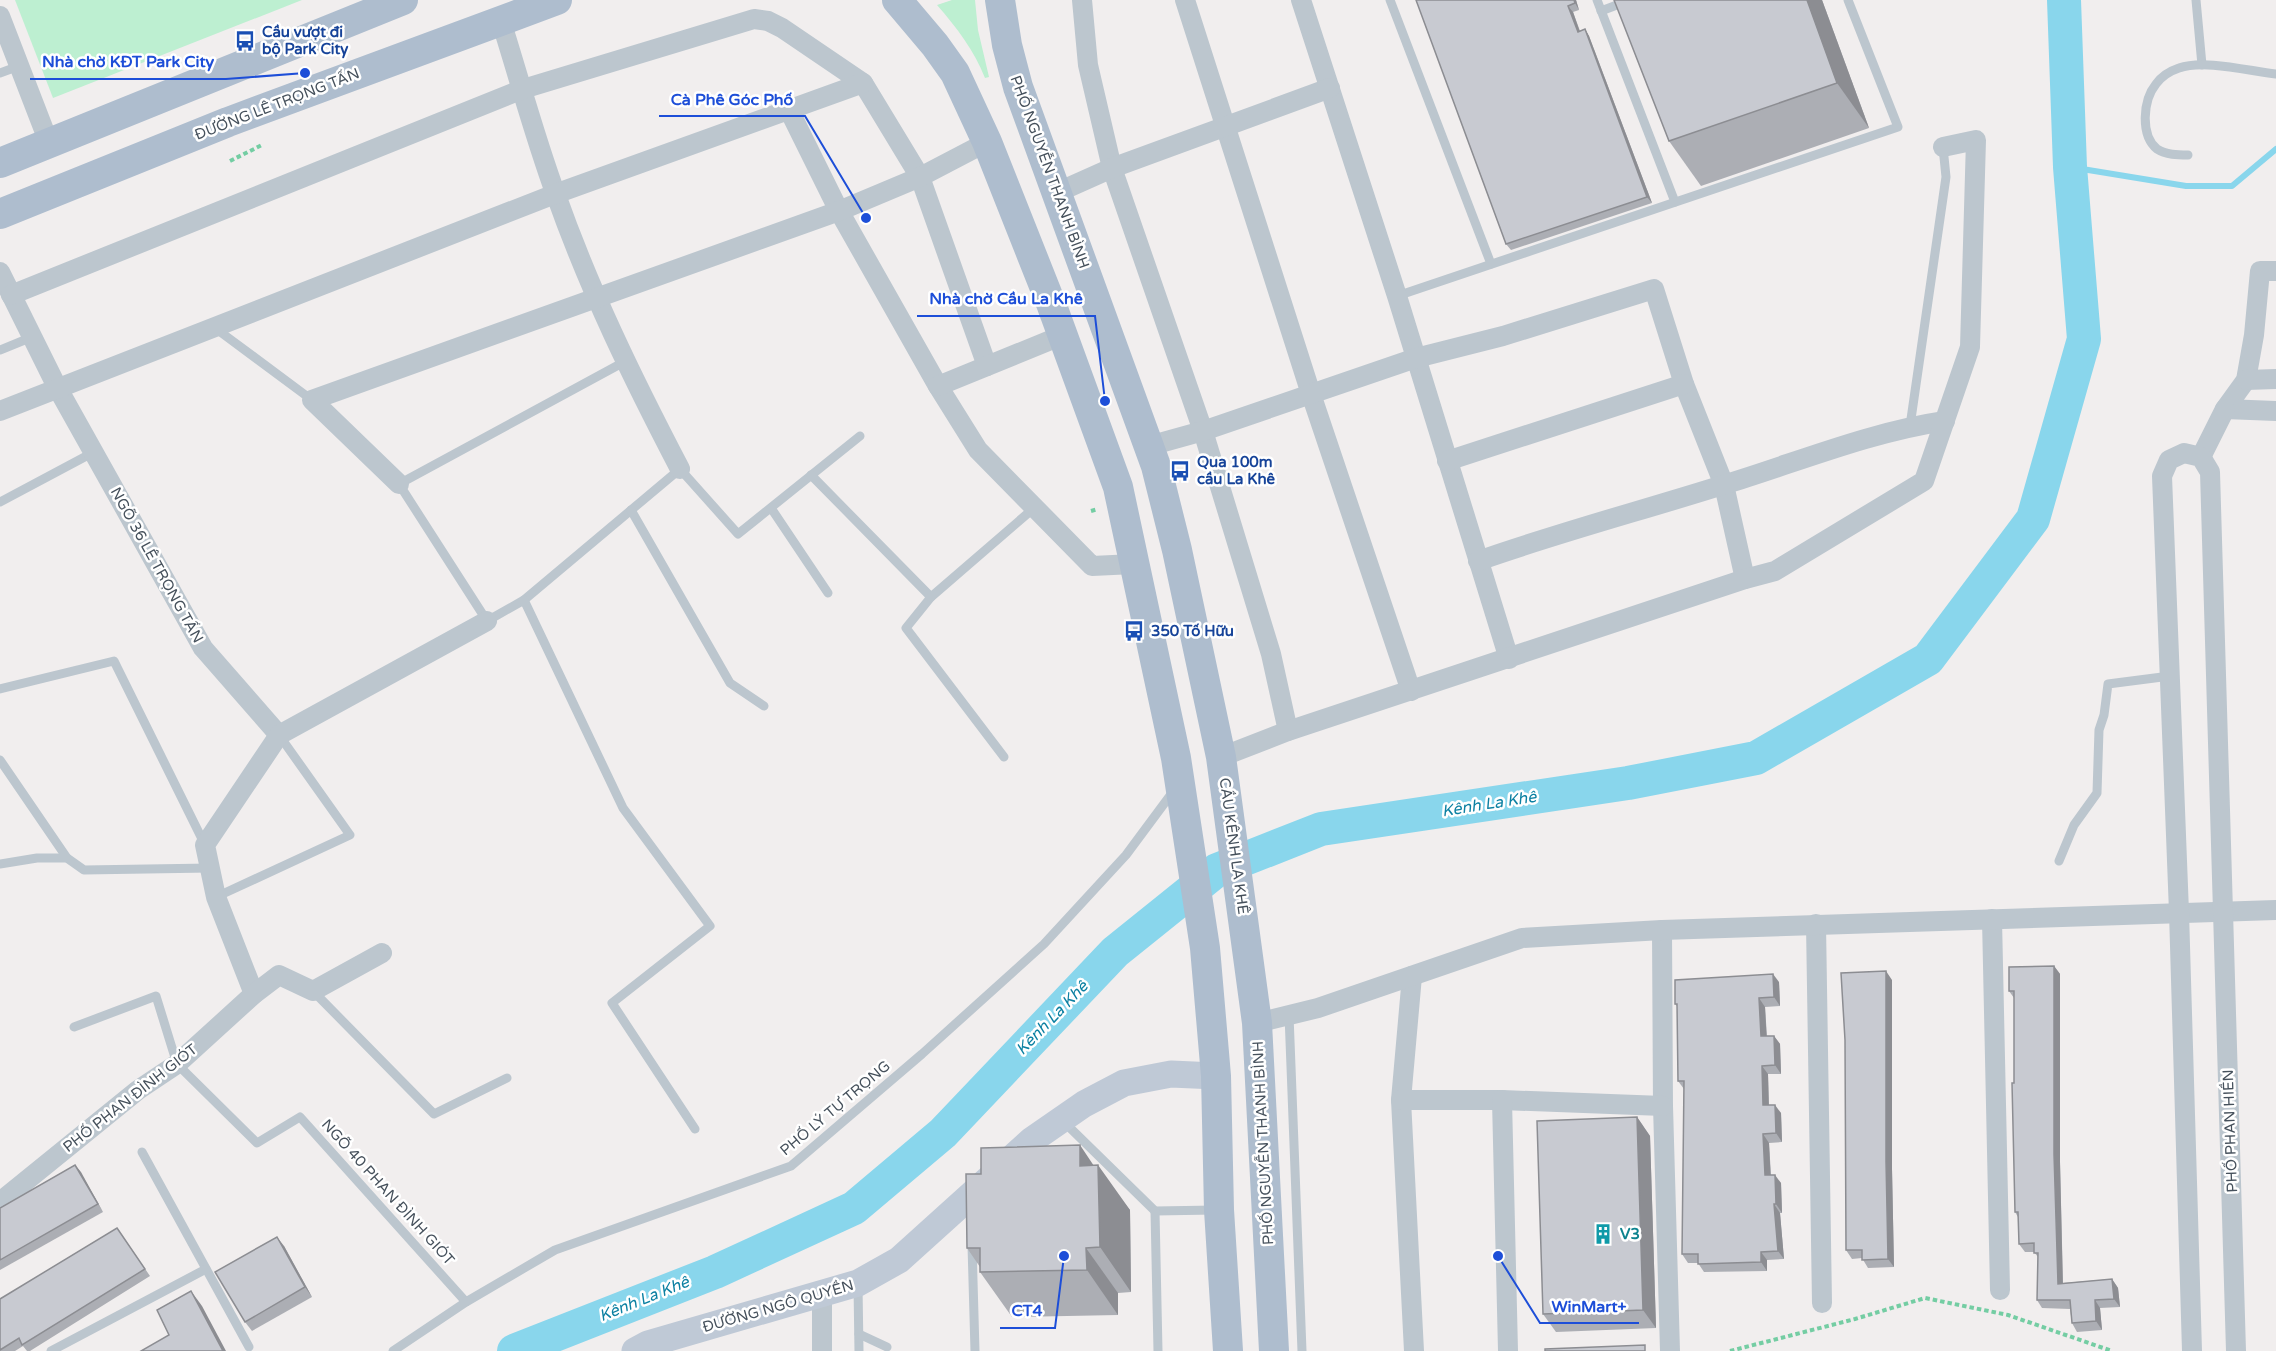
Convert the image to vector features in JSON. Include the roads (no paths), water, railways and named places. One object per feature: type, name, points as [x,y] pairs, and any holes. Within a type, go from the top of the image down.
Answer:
[{"type":"main road","points":[[0,163],[403,0]]},
{"type":"main road","name":"ĐƯỜNG LÊ TRỌNG TẤN","points":[[0,214],[228,122],[557,0]]},
{"type":"main road","points":[[897,0],[955,73],[987,142],[1063,335],[1118,486],[1176,758],[1205,948],[1216,1076],[1219,1210],[1228,1351]]},
{"type":"main road","name":"PHỐ NGUYỄN THANH BÌNH","points":[[1000,0],[1007,45],[1018,87],[1156,466],[1178,550],[1221,757]]},
{"type":"main road","name":"CẦU KÊNH LA KHÊ","points":[[1221,757],[1245,936]]},
{"type":"main road","name":"PHỐ NGUYỄN THANH BÌNH","points":[[1245,936],[1257,1023],[1274,1351]]},
{"type":"street","points":[[1082,0],[1088,64],[1112,168],[1203,431],[1270,654],[1288,731]]},
{"type":"street","points":[[1185,0],[1311,394],[1411,691]]},
{"type":"street","points":[[1301,0],[1397,296],[1509,658]]},
{"type":"street","points":[[0,16],[49,143]]},
{"type":"street","points":[[11,295],[523,89],[754,19],[768,21],[782,28],[863,83],[920,177],[987,366]]},
{"type":"street","points":[[501,21],[555,194],[624,362],[680,469]]},
{"type":"street","points":[[0,411],[555,194],[788,108],[863,83]]},
{"type":"street","points":[[1056,193],[1112,168],[1330,88]]},
{"type":"street","points":[[788,108],[839,211],[938,386],[978,450],[1092,566],[1134,564]]},
{"type":"street","points":[[1221,757],[1288,731],[1775,571],[1924,481],[1970,347],[1976,140],[1943,147]]},
{"type":"street","points":[[399,484],[312,400],[839,211],[920,177],[987,142]]},
{"type":"street","points":[[2192,1351],[2180,912],[2162,476],[2169,460],[2184,453],[2201,457],[2225,409],[2246,380],[2254,335],[2260,271],[2276,271]]},
{"type":"street","name":"NGÕ 36 LÊ TRỌNG TẤN","points":[[0,272],[57,387],[203,648],[279,735]]},
{"type":"street","points":[[1149,446],[1203,431],[1416,358],[1503,336],[1654,289],[1684,384],[1724,485],[1745,579]]},
{"type":"street","points":[[938,386],[1063,335]]},
{"type":"street","points":[[2246,380],[2276,379]]},
{"type":"street","points":[[1447,461],[1684,384]]},
{"type":"street","points":[[2225,409],[2276,411]]},
{"type":"street","points":[[1478,561],[1543,538],[1724,485],[1910,426],[1945,420]]},
{"type":"street","name":"PHỐ PHAN HIỀN","points":[[2201,457],[2210,472],[2236,1351]]},
{"type":"street","points":[[254,994],[216,897],[205,845],[279,735],[487,621]]},
{"type":"street","points":[[1257,1023],[1318,1008],[1522,938],[1816,924],[2276,910]]},
{"type":"street","points":[[1992,919],[2000,1290]]},
{"type":"street","points":[[1816,924],[1822,1303]]},
{"type":"street","points":[[1662,930],[1663,1106],[1670,1351]]},
{"type":"street","points":[[313,991],[382,953]]},
{"type":"street","name":"PHỐ PHAN ĐÌNH GIÓT","points":[[0,1202],[138,1090],[177,1064],[254,994],[279,975],[313,991]]},
{"type":"street","points":[[1412,976],[1401,1100],[1414,1351]]},
{"type":"street","name":"ĐƯỜNG NGÔ QUYỀN","points":[[645,1349],[858,1283],[899,1260],[971,1200],[1032,1140],[1084,1104],[1124,1083],[1171,1074],[1216,1076]]},
{"type":"street","points":[[1401,1100],[1502,1100],[1663,1106]]},
{"type":"street","points":[[1502,1100],[1508,1351]]},
{"type":"street","points":[[822,1293],[822,1351]]},
{"type":"lane","points":[[1390,0],[1491,264]]},
{"type":"lane","points":[[1597,0],[1675,202]]},
{"type":"lane","points":[[1601,11],[1630,0]]},
{"type":"lane","points":[[1397,296],[1898,127],[1848,0]]},
{"type":"lane","points":[[2196,0],[2202,65]]},
{"type":"lane","points":[[2188,155],[2169,154],[2158,150],[2150,141],[2146,129],[2149,97],[2156,84],[2169,72],[2182,67],[2202,65],[2276,74]]},
{"type":"lane","points":[[0,73],[19,66]]},
{"type":"lane","points":[[1910,426],[1946,177],[1943,147]]},
{"type":"lane","points":[[213,327],[312,400]]},
{"type":"lane","points":[[0,350],[32,337]]},
{"type":"lane","points":[[624,362],[399,484],[487,621],[524,600],[680,469],[738,534],[860,436]]},
{"type":"lane","points":[[0,502],[94,452]]},
{"type":"lane","points":[[811,475],[931,597]]},
{"type":"lane","points":[[771,508],[828,593]]},
{"type":"lane","points":[[1004,757],[906,628],[931,597],[1034,508]]},
{"type":"lane","points":[[631,510],[730,683],[764,706]]},
{"type":"lane","points":[[524,600],[623,808],[710,926],[612,1004],[695,1130]]},
{"type":"lane","points":[[0,689],[114,662],[205,845]]},
{"type":"lane","points":[[2058,861],[2074,825],[2097,793],[2099,730],[2104,715],[2108,684],[2170,676]]},
{"type":"lane","name":"NGÕ 36 LÊ TRỌNG TẤN","points":[[216,897],[350,835],[279,735]]},
{"type":"lane","points":[[0,760],[67,858],[84,870],[210,868]]},
{"type":"lane","name":"PHỐ LÝ TỰ TRỌNG","points":[[393,1351],[466,1302],[555,1250],[791,1166],[922,1054],[1044,944],[1126,855],[1179,783]]},
{"type":"lane","points":[[0,864],[37,858],[67,858]]},
{"type":"lane","points":[[313,991],[434,1114],[507,1078]]},
{"type":"lane","points":[[74,1027],[156,996],[177,1064]]},
{"type":"lane","points":[[1289,1015],[1302,1351]]},
{"type":"lane","name":"NGÕ 40 PHAN ĐÌNH GIÓT","points":[[177,1064],[257,1143],[300,1116],[466,1302]]},
{"type":"lane","points":[[1062,1120],[1155,1210],[1219,1210]]},
{"type":"lane","points":[[142,1152],[249,1347]]},
{"type":"lane","points":[[1155,1210],[1158,1351]]},
{"type":"lane","points":[[972,1239],[975,1351]]},
{"type":"lane","points":[[51,1351],[206,1269]]},
{"type":"lane","points":[[858,1283],[860,1351]]},
{"type":"lane","points":[[859,1334],[887,1347]]},
{"type":"waterway","name":"Kênh La Khê","points":[[514,1351],[715,1272],[854,1208],[943,1133],[1115,952],[1217,870],[1321,829],[1628,783],[1756,758],[1928,659],[2033,519],[2084,339],[2070,167],[2064,0]]},
{"type":"waterway","points":[[2070,167],[2186,186],[2232,186],[2276,149]]},
{"type":"place","name":"Cầu vượt đi bộ Park City","points":[[245,41]]},
{"type":"place","name":"Nhà chờ KĐT Park City","points":[[305,73]]},
{"type":"place","name":"Cà Phê Góc Phố","points":[[866,218]]},
{"type":"place","name":"Nhà chờ Cầu La Khê","points":[[1105,401]]},
{"type":"place","name":"Qua 100m cầu La Khê","points":[[1180,471]]},
{"type":"place","name":"350 Tố Hữu","points":[[1134,631]]},
{"type":"place","name":"V3","points":[[1603,1234]]},
{"type":"place","name":"CT4","points":[[1064,1256]]},
{"type":"place","name":"WinMart+","points":[[1498,1256]]}]
